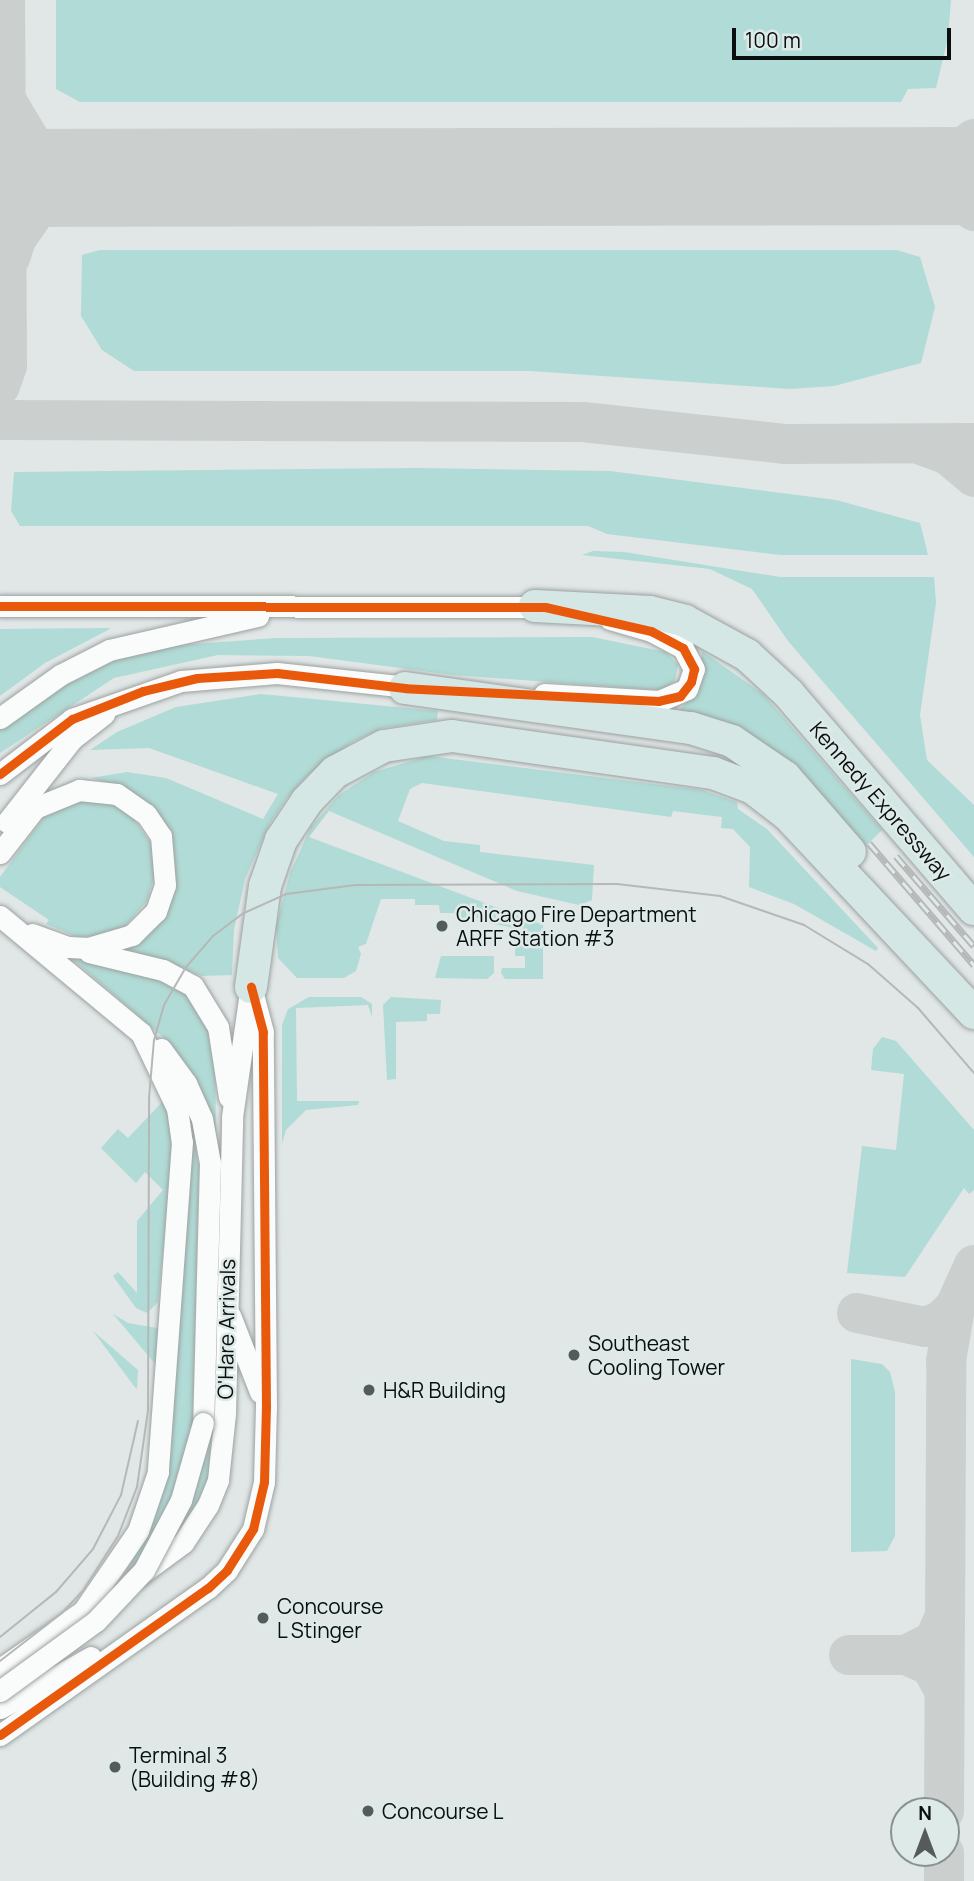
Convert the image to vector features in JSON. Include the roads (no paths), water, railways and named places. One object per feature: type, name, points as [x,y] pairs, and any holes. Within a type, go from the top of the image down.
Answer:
[{"type":"highway","name":"Kennedy Expressway","points":[[535,607],[611,607],[685,621],[747,655],[788,693],[974,909]]},
{"type":"highway","points":[[405,688],[691,728],[751,752],[798,790],[878,886],[970,1008]]},
{"type":"highway","points":[[251,988],[265,886],[281,840],[307,801],[335,772],[384,746],[452,736],[701,771],[753,788],[788,815],[970,1008]]},
{"type":"street","points":[[0,606],[535,607],[601,617],[663,636],[688,654],[694,669],[691,682],[680,696],[659,701],[405,688],[256,673],[166,685],[72,719],[0,774]]},
{"type":"street","points":[[0,718],[60,675],[109,650],[197,627],[322,606]]},
{"type":"street","points":[[0,831],[72,739],[108,711],[166,685]]},
{"type":"street","points":[[0,853],[34,808],[79,790],[117,794],[153,824],[167,865],[156,911],[120,941],[68,947]]},
{"type":"street","points":[[4,919],[68,947],[163,970],[192,986],[218,1027],[232,1117]]},
{"type":"street","points":[[0,1691],[96,1621],[144,1570],[181,1500],[203,1423],[208,1324],[208,1141],[186,1083],[163,1051],[4,919]]},
{"type":"street","points":[[0,1735],[179,1610],[227,1570],[253,1529],[264,1482],[266,1408],[263,1032],[251,988]]},
{"type":"street","name":"O'Hare Arrivals","points":[[0,1669],[168,1556],[183,1543],[208,1505],[222,1457],[232,1117],[251,988]]},
{"type":"street","points":[[84,1610],[138,1531],[158,1472],[182,1142],[177,1108],[141,1032]]},
{"type":"street","points":[[226,1304],[266,1408]]},
{"type":"street","points":[[0,1708],[179,1610]]},
{"type":"tram line","points":[[0,1661],[62,1613],[84,1589],[118,1536],[137,1487],[148,1411],[149,1098],[154,1040],[164,1005],[186,967],[213,936],[244,913],[286,894],[355,885],[617,884],[720,896],[804,925],[868,964],[918,1008],[974,1073]]},
{"type":"tram line","points":[[0,1637],[56,1592],[93,1549],[121,1495],[138,1421]]},
{"type":"railway","points":[[869,843],[974,965]]},
{"type":"railway","points":[[896,856],[974,946]]},
{"type":"place","name":"Chicago Fire Department ARFF Station #3","points":[[442,926]]},
{"type":"place","name":"Southeast Cooling Tower","points":[[574,1355]]},
{"type":"place","name":"H&R Building","points":[[369,1390]]},
{"type":"place","name":"Concourse L Stinger","points":[[263,1618]]},
{"type":"place","name":"Terminal 3 (Building #8)","points":[[115,1767]]},
{"type":"place","name":"Concourse L","points":[[368,1811]]}]
